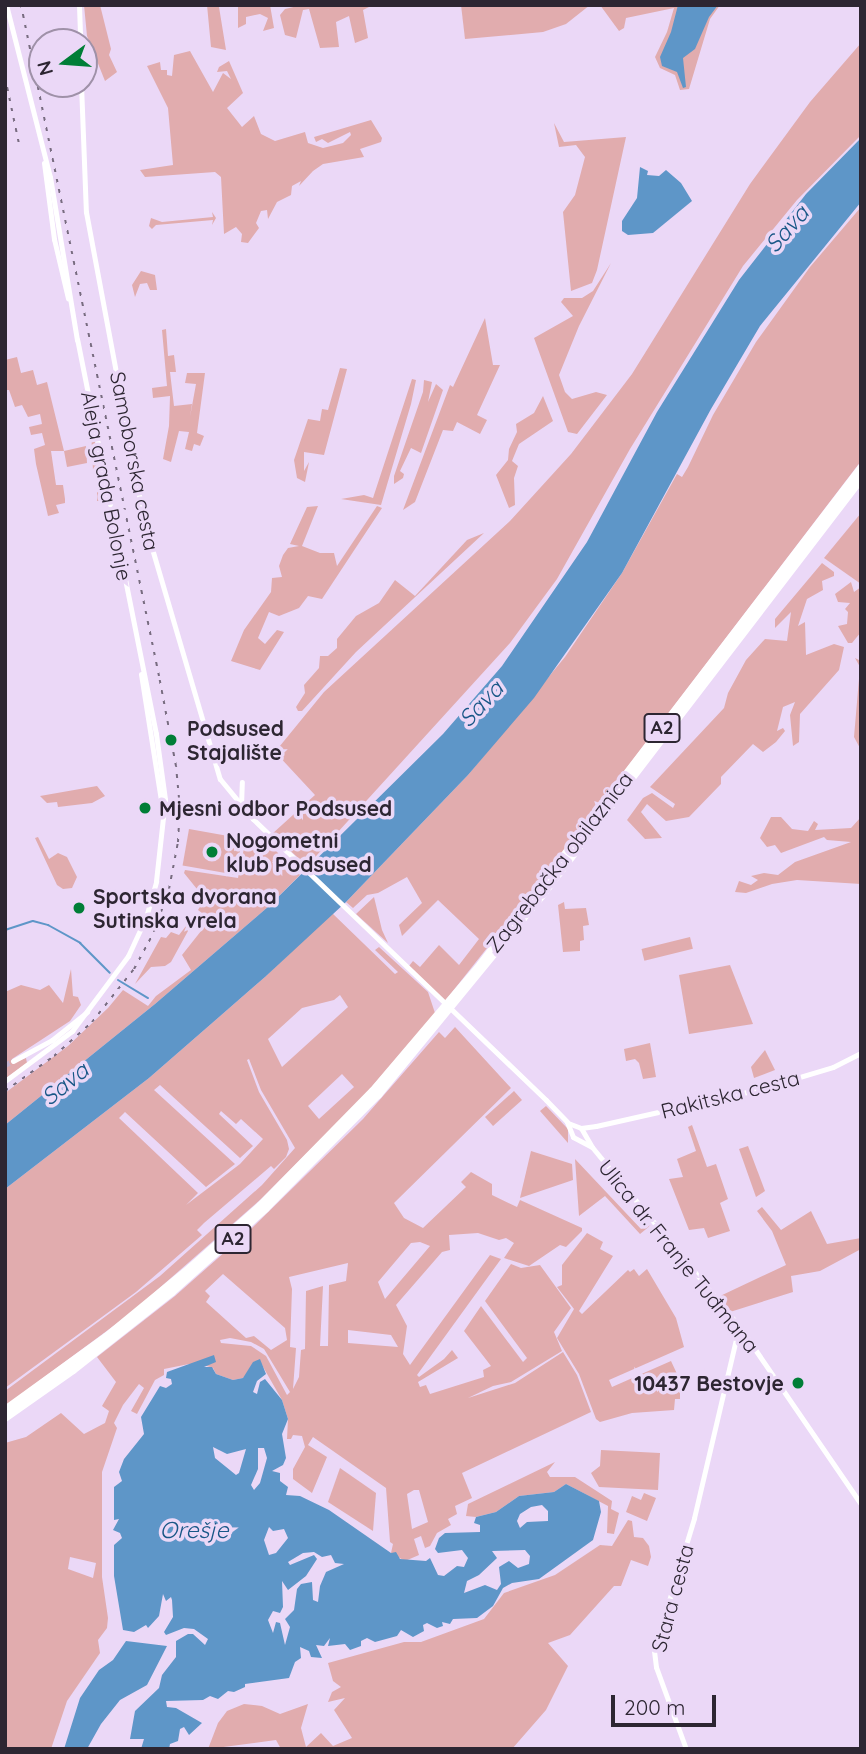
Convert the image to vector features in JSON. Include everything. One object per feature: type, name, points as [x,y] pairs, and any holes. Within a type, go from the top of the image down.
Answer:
[{"type":"highway","name":"Zagrebačka obilaznica","points":[[464,990],[861,468]]},
{"type":"highway","name":"Zagrebačka obilaznica","points":[[464,990],[861,479]]},
{"type":"highway","name":"A2","points":[[5,1418],[133,1324],[249,1224],[345,1131],[464,990]]},
{"type":"highway","name":"A2","points":[[5,1410],[106,1337],[226,1237],[341,1125],[432,1028]]},
{"type":"main road","name":"Aleja grada Bolonje","points":[[5,1081],[72,1031],[128,956],[146,917],[159,870],[164,816],[140,656],[73,317],[43,149],[6,5]]},
{"type":"main road","points":[[79,5],[80,28]]},
{"type":"main road","name":"Samoborska cesta","points":[[82,98],[86,212],[143,518],[218,772],[227,791],[243,809],[379,941]]},
{"type":"main road","points":[[242,782],[239,796],[243,809]]},
{"type":"main road","name":"Ulica dr. Franje Tuđmana","points":[[379,941],[578,1130],[739,1326],[861,1504]]},
{"type":"main road","name":"Aleja grada Bolonje","points":[[13,1061],[46,1044],[90,1010]]},
{"type":"main road","name":"Rakitska cesta","points":[[579,1139],[578,1130],[770,1086],[841,1064],[861,1053]]},
{"type":"main road","name":"Ulica dr. Franje Tuđmana","points":[[578,1130],[573,1137],[592,1147]]},
{"type":"main road","name":"Stara cesta","points":[[686,1749],[656,1667],[654,1650],[702,1485],[739,1326]]},
{"type":"shaded area","points":[[84,5],[100,5],[111,49],[109,55],[117,72],[105,81],[98,64],[98,28],[86,28]]},
{"type":"shaded area","points":[[207,5],[223,5],[219,7],[226,50],[211,47]]},
{"type":"shaded area","points":[[238,5],[270,5],[274,28],[263,31],[268,18],[260,14],[246,17],[246,24],[238,28]]},
{"type":"shaded area","points":[[302,5],[373,5],[363,10],[368,38],[355,43],[349,16],[336,22],[339,47],[320,48],[309,9],[303,10],[296,38],[285,35],[280,15],[285,9]]},
{"type":"shaded area","points":[[461,5],[590,5],[566,24],[543,32],[465,39]]},
{"type":"shaded area","points":[[600,5],[720,5],[710,19],[689,89],[680,90],[675,75],[660,68],[655,57],[667,32],[674,8],[626,18],[624,28],[619,31]]},
{"type":"shaded area","points":[[861,43],[861,135],[797,200],[743,266],[630,449],[557,579],[510,643],[307,866],[272,834],[315,795],[275,752],[324,692],[510,521],[571,454],[632,374],[750,184],[810,102]]},
{"type":"shaded area","points":[[190,51],[213,92],[223,73],[231,79],[227,71],[217,72],[219,67],[229,61],[243,93],[227,108],[242,127],[254,116],[261,134],[275,141],[305,132],[308,143],[323,148],[343,143],[351,135],[350,132],[328,143],[322,139],[316,142],[314,137],[371,120],[382,138],[381,142],[360,149],[364,157],[323,164],[299,186],[301,181],[292,186],[291,195],[277,202],[268,219],[267,210],[261,211],[256,223],[259,228],[248,243],[241,242],[242,234],[236,227],[224,234],[221,177],[215,172],[145,177],[140,170],[173,165],[168,108],[147,66],[160,62],[161,70],[167,70],[167,75],[172,76],[174,55]]},
{"type":"shaded area","points":[[554,123],[564,142],[626,137],[597,270],[592,283],[571,291],[563,212],[575,195],[585,157],[576,145],[559,147]]},
{"type":"shaded area","points":[[861,207],[861,461],[548,871],[445,1001],[409,966],[413,961],[420,967],[439,945],[459,965],[479,939],[438,900],[402,936],[399,925],[422,903],[407,877],[378,893],[367,895],[353,908],[346,902],[468,775],[565,657],[622,573],[677,474],[682,477],[713,415],[756,342],[810,267]]},
{"type":"shaded area","points":[[212,212],[216,218],[212,225],[213,220],[156,225],[152,229],[149,226],[151,218],[162,222],[213,217]]},
{"type":"shaded area","points":[[611,263],[579,326],[559,375],[565,392],[572,399],[596,392],[607,395],[577,434],[568,432],[534,338],[573,316],[561,302],[564,298],[582,298],[593,291]]},
{"type":"shaded area","points":[[141,271],[155,275],[157,290],[150,290],[147,283],[140,284],[135,297],[132,285]]},
{"type":"shaded area","points":[[485,318],[493,365],[500,365],[477,415],[487,420],[480,434],[457,422],[453,431],[443,430],[415,502],[403,510],[450,385],[453,387]]},
{"type":"shaded area","points":[[166,329],[168,356],[174,355],[176,372],[170,372],[174,406],[192,404],[190,417],[196,384],[185,383],[187,373],[205,373],[197,433],[204,436],[200,446],[194,444],[192,451],[185,449],[189,432],[179,431],[171,462],[163,459],[169,426],[170,396],[153,398],[152,388],[167,386],[162,330]]},
{"type":"shaded area","points":[[17,357],[21,373],[33,370],[37,385],[47,382],[64,451],[51,451],[56,485],[63,485],[65,503],[56,505],[59,513],[48,516],[34,449],[45,445],[42,433],[31,435],[29,427],[42,424],[40,414],[28,417],[22,405],[15,407],[9,390],[5,390],[5,360]]},
{"type":"shaded area","points":[[340,368],[347,369],[324,455],[304,452],[304,471],[309,462],[305,482],[297,478],[294,460],[308,419],[320,421],[322,409],[328,410]]},
{"type":"shaded area","points":[[412,379],[416,380],[411,404],[381,505],[341,499],[364,495],[373,498]]},
{"type":"shaded area","points":[[424,380],[432,382],[428,402],[436,384],[443,390],[421,453],[411,448],[400,471],[404,474],[403,478],[394,484],[394,476],[423,392]]},
{"type":"shaded area","points":[[83,389],[105,500],[97,501],[97,471],[93,470],[91,431]]},
{"type":"shaded area","points":[[543,396],[553,421],[519,444],[512,461],[518,466],[514,478],[515,505],[509,508],[496,475],[508,460],[509,449],[517,432],[516,424],[534,413]]},
{"type":"shaded area","points":[[86,446],[87,463],[67,467],[64,451]]},
{"type":"shaded area","points":[[318,506],[302,546],[320,553],[334,553],[337,566],[377,506],[382,508],[322,599],[308,596],[299,608],[279,616],[269,612],[258,638],[265,644],[277,630],[284,632],[260,670],[231,661],[244,630],[271,592],[272,578],[282,577],[279,566],[283,555],[288,548],[299,546],[290,544],[307,507]]},
{"type":"shaded area","points":[[861,513],[861,584],[824,558]]},
{"type":"shaded area","points":[[484,533],[356,652],[302,711],[298,711],[296,707],[305,693],[304,685],[319,668],[320,656],[328,656],[337,648],[337,639],[356,616],[379,603],[395,580],[415,596],[467,540]]},
{"type":"shaded area","points":[[822,563],[834,572],[834,576],[822,581],[823,590],[807,599],[798,626],[805,622],[806,655],[834,644],[844,647],[839,670],[800,714],[799,742],[793,746],[790,715],[795,702],[783,707],[777,731],[783,728],[785,731],[776,742],[763,752],[753,744],[721,777],[721,784],[689,817],[666,821],[647,804],[641,812],[662,838],[645,839],[627,820],[643,798],[652,793],[673,808],[675,804],[650,787],[724,708],[728,693],[746,660],[765,639],[787,641],[791,612],[775,628],[775,619]]},
{"type":"shaded area","points":[[851,582],[854,592],[861,587],[861,632],[852,643],[848,643],[838,626],[847,624],[848,612],[845,609],[850,603],[838,602],[835,594]]},
{"type":"shaded area","points":[[855,658],[861,661],[861,750],[854,737],[860,667]]},
{"type":"shaded area","points":[[97,786],[105,796],[92,803],[58,807],[57,802],[47,803],[40,796]]},
{"type":"shaded area","points":[[771,817],[781,817],[792,829],[808,831],[814,821],[818,824],[815,830],[851,828],[861,817],[861,884],[797,880],[772,884],[746,893],[735,892],[739,881],[751,885],[758,880],[751,876],[764,873],[778,875],[795,862],[851,842],[827,840],[824,837],[781,853],[775,845],[767,847],[760,838]]},
{"type":"shaded area","name":"Nogometni klub Podsused","points":[[189,829],[242,838],[236,875],[183,865]]},
{"type":"shaded area","points":[[38,837],[49,859],[58,853],[67,857],[77,877],[72,888],[63,889],[57,885],[35,838]]},
{"type":"shaded area","points":[[246,838],[267,842],[300,875],[269,906],[155,1004],[5,1125],[5,1093],[68,1046],[123,990],[148,1006],[156,996],[191,970],[182,955],[205,926],[206,916],[198,910],[202,903],[201,894],[184,873],[185,870],[238,878]]},
{"type":"shaded area","points":[[374,897],[382,930],[388,943],[356,914]]},
{"type":"shaded area","points":[[564,902],[565,909],[586,908],[589,925],[583,926],[584,940],[580,941],[580,951],[563,952],[558,905]]},
{"type":"shaded area","points":[[332,913],[395,974],[398,972],[375,950],[379,947],[428,992],[435,1013],[364,1096],[261,1199],[131,1313],[5,1406],[5,1391],[160,1276],[262,1185],[295,1148],[261,1090],[249,1059],[247,1060],[259,1092],[287,1140],[289,1149],[286,1157],[274,1169],[271,1166],[204,1223],[197,1230],[202,1235],[136,1292],[5,1388],[5,1189],[149,1078],[265,977]],"holes":[[[340,995],[348,1007],[282,1067],[268,1039],[302,1008],[334,1000]],[[342,1074],[354,1087],[319,1119],[308,1106]],[[160,1085],[240,1158],[253,1146],[219,1114],[221,1111],[236,1124],[241,1119],[263,1139],[240,1164],[186,1205],[198,1193],[119,1118],[125,1112],[206,1187],[235,1164],[154,1090]]]},
{"type":"shaded area","points":[[186,926],[188,931],[171,962],[165,966],[151,967],[135,984],[161,937],[166,938],[171,932],[179,935]]},
{"type":"shaded area","points":[[690,937],[693,949],[644,961],[641,949]]},
{"type":"shaded area","points":[[730,965],[753,1024],[689,1034],[679,975]]},
{"type":"shaded area","points":[[71,969],[73,996],[78,997],[81,1005],[70,1021],[12,1059],[12,1063],[26,1058],[27,1063],[5,1079],[5,992],[21,985],[40,990],[49,985],[63,1003]]},
{"type":"shaded area","points":[[455,1027],[511,1088],[394,1203],[404,1218],[423,1228],[466,1187],[461,1182],[471,1172],[492,1184],[492,1195],[517,1207],[520,1200],[582,1228],[582,1231],[566,1247],[560,1245],[529,1266],[504,1258],[514,1243],[506,1238],[499,1240],[478,1233],[449,1235],[450,1250],[442,1252],[396,1305],[407,1326],[403,1354],[410,1365],[490,1255],[501,1259],[417,1375],[419,1377],[452,1350],[458,1358],[418,1382],[420,1387],[426,1385],[430,1394],[484,1377],[483,1370],[491,1366],[464,1331],[481,1306],[523,1362],[527,1358],[485,1301],[511,1264],[521,1268],[540,1265],[571,1308],[554,1332],[562,1351],[511,1382],[493,1386],[468,1398],[515,1383],[563,1352],[577,1375],[591,1412],[462,1473],[472,1498],[455,1506],[457,1514],[448,1519],[451,1525],[437,1533],[430,1546],[425,1548],[421,1536],[414,1539],[419,1555],[405,1561],[391,1553],[393,1544],[390,1542],[386,1488],[313,1437],[308,1445],[327,1457],[312,1493],[293,1479],[293,1469],[305,1447],[302,1436],[293,1435],[291,1439],[287,1439],[288,1419],[282,1400],[262,1365],[243,1378],[233,1380],[216,1374],[213,1368],[204,1365],[189,1364],[164,1369],[164,1375],[155,1380],[137,1414],[131,1411],[144,1388],[139,1384],[123,1405],[114,1423],[117,1428],[102,1472],[102,1577],[108,1618],[107,1628],[98,1640],[100,1653],[67,1701],[51,1749],[5,1749],[5,1443],[26,1437],[61,1413],[84,1434],[105,1423],[109,1411],[102,1406],[116,1382],[97,1357],[175,1296],[252,1228],[363,1119],[439,1032],[445,1038]],"holes":[[[420,1242],[430,1246],[385,1299],[378,1282],[411,1243]],[[348,1263],[346,1281],[329,1285],[328,1346],[320,1346],[323,1286],[306,1291],[305,1349],[301,1350],[299,1377],[293,1389],[296,1348],[290,1347],[292,1289],[289,1277]],[[223,1274],[285,1328],[287,1340],[271,1350],[254,1336],[246,1338],[206,1302],[210,1296],[205,1291]],[[348,1330],[391,1335],[398,1347],[348,1343]],[[230,1338],[251,1342],[264,1349],[290,1392],[287,1395],[266,1356],[251,1346],[221,1343],[220,1340]],[[419,1490],[428,1522],[412,1529],[407,1494]],[[70,1557],[96,1563],[93,1578],[68,1569]]]},
{"type":"shaded area","points":[[650,1043],[656,1077],[643,1079],[639,1063],[635,1059],[626,1061],[624,1049]]},
{"type":"shaded area","points":[[765,1050],[775,1070],[754,1078],[751,1067]]},
{"type":"shaded area","points":[[514,1091],[522,1100],[493,1126],[485,1117]]},
{"type":"shaded area","points":[[546,1106],[568,1129],[568,1143],[540,1111]]},
{"type":"shaded area","points":[[692,1125],[707,1167],[716,1164],[728,1199],[720,1203],[730,1231],[708,1238],[704,1228],[689,1230],[669,1179],[683,1177],[677,1159],[696,1151],[688,1127]]},
{"type":"shaded area","points":[[748,1146],[765,1191],[756,1197],[739,1149]]},
{"type":"shaded area","points":[[531,1151],[572,1164],[573,1180],[520,1198]]},
{"type":"shaded area","points":[[575,1159],[641,1229],[651,1225],[640,1234],[605,1196],[579,1216]]},
{"type":"shaded area","points":[[762,1207],[781,1230],[811,1211],[827,1244],[861,1238],[861,1249],[820,1271],[791,1276],[793,1292],[730,1312],[718,1297],[786,1265],[772,1231],[757,1211]]},
{"type":"shaded area","points":[[587,1233],[603,1242],[600,1249],[613,1256],[579,1311],[582,1314],[628,1270],[630,1272],[634,1269],[639,1276],[647,1269],[676,1318],[684,1347],[609,1380],[612,1387],[671,1361],[678,1376],[672,1377],[672,1383],[680,1385],[680,1399],[675,1399],[674,1410],[632,1413],[600,1422],[596,1419],[579,1374],[557,1338],[574,1309],[557,1287],[562,1285],[562,1265]]},
{"type":"shaded area","points":[[601,1450],[660,1453],[658,1490],[599,1487],[591,1473],[600,1466]]},
{"type":"shaded area","points":[[555,1462],[547,1472],[550,1477],[575,1477],[612,1501],[611,1509],[619,1513],[614,1534],[607,1533],[608,1506],[566,1484],[554,1492],[519,1496],[496,1512],[476,1517],[466,1516],[468,1504]]},
{"type":"shaded area","points":[[340,1468],[376,1493],[373,1531],[328,1502]]},
{"type":"shaded area","points":[[644,1493],[656,1498],[647,1521],[626,1512],[632,1496],[641,1500]]},
{"type":"shaded area","points":[[628,1520],[632,1521],[634,1537],[643,1538],[649,1546],[651,1557],[648,1566],[631,1560],[621,1586],[614,1586],[570,1635],[548,1643],[568,1666],[546,1710],[512,1749],[281,1749],[276,1740],[208,1749],[218,1723],[227,1711],[244,1704],[262,1706],[280,1714],[308,1704],[301,1728],[306,1747],[321,1733],[333,1746],[352,1738],[334,1710],[345,1698],[328,1702],[332,1692],[341,1687],[333,1681],[328,1663],[404,1642],[421,1642],[484,1619],[504,1593],[555,1575],[600,1545],[612,1546]]},
{"type":"water","points":[[678,5],[718,5],[709,17],[695,49],[683,58],[686,87],[683,88],[677,72],[662,66],[660,57],[671,32]]},
{"type":"water","name":"Sava","points":[[861,138],[861,202],[760,326],[711,409],[622,573],[534,698],[468,775],[346,902],[149,1078],[5,1189],[5,1125],[155,1004],[269,906],[443,734],[502,666],[587,542],[657,412],[739,280],[806,194]]},
{"type":"water","points":[[640,167],[648,171],[647,175],[659,176],[666,170],[681,183],[692,201],[653,233],[628,235],[622,231],[622,221],[637,198]]},
{"type":"water","name":"Orešje","points":[[214,1355],[216,1362],[204,1367],[212,1367],[216,1374],[233,1380],[243,1378],[253,1362],[260,1359],[266,1374],[257,1381],[253,1392],[257,1394],[260,1382],[265,1379],[282,1400],[288,1419],[282,1434],[286,1458],[283,1465],[272,1471],[280,1473],[280,1481],[288,1487],[286,1495],[300,1496],[329,1510],[391,1553],[396,1552],[400,1559],[426,1561],[430,1558],[438,1575],[444,1576],[457,1566],[464,1567],[468,1558],[462,1550],[438,1553],[435,1549],[439,1538],[445,1533],[480,1532],[480,1525],[474,1523],[476,1517],[496,1512],[519,1496],[554,1492],[566,1484],[599,1501],[601,1512],[593,1540],[539,1579],[512,1583],[503,1588],[493,1606],[477,1618],[453,1619],[450,1624],[442,1622],[443,1626],[437,1628],[427,1623],[423,1625],[424,1631],[413,1637],[401,1630],[397,1636],[375,1642],[367,1638],[361,1641],[361,1646],[350,1650],[345,1644],[328,1646],[330,1638],[324,1646],[316,1645],[322,1658],[311,1657],[309,1651],[300,1647],[301,1658],[295,1662],[289,1678],[245,1684],[245,1687],[234,1692],[228,1691],[218,1699],[210,1696],[203,1700],[166,1701],[167,1707],[176,1708],[202,1723],[189,1735],[184,1727],[180,1729],[178,1741],[170,1744],[169,1749],[141,1749],[144,1739],[130,1739],[135,1711],[159,1688],[162,1675],[176,1657],[176,1641],[188,1634],[193,1634],[205,1645],[208,1639],[194,1629],[184,1628],[166,1635],[164,1632],[173,1617],[172,1600],[171,1597],[166,1601],[163,1594],[159,1616],[148,1628],[146,1625],[134,1632],[123,1630],[114,1576],[114,1545],[122,1538],[120,1533],[113,1530],[119,1519],[114,1520],[114,1487],[122,1481],[119,1472],[124,1459],[144,1434],[141,1417],[160,1386],[166,1388],[172,1384],[171,1379],[166,1378],[167,1372]],"holes":[[[213,1447],[227,1454],[246,1449],[236,1475],[215,1458]],[[258,1448],[264,1448],[267,1458],[260,1483],[254,1490],[251,1485],[258,1469]],[[542,1505],[548,1511],[548,1521],[527,1522],[520,1528],[517,1521],[520,1514],[531,1507]],[[269,1527],[273,1531],[284,1529],[288,1538],[276,1553],[269,1555],[264,1540]],[[525,1550],[530,1556],[529,1564],[518,1568],[509,1561],[499,1567],[501,1584],[497,1590],[485,1585],[464,1593],[467,1581],[479,1575],[497,1558],[492,1551]],[[314,1552],[322,1557],[331,1555],[335,1563],[344,1564],[326,1572],[320,1586],[318,1602],[313,1600],[312,1582],[301,1584],[297,1589],[294,1610],[285,1619],[290,1627],[285,1645],[280,1623],[276,1622],[273,1633],[268,1620],[273,1611],[280,1613],[283,1607],[282,1581],[288,1590],[306,1576],[317,1559],[314,1555],[290,1565],[288,1562],[303,1553]]]},
{"type":"water","points":[[126,1641],[167,1646],[147,1685],[120,1700],[101,1724],[87,1749],[64,1749],[80,1698],[99,1670],[113,1660]]},
{"type":"waterway","points":[[5,930],[33,921],[48,925],[80,943],[110,973]]},
{"type":"waterway","points":[[118,980],[148,998]]},
{"type":"tunnel","points":[[5,1065],[13,1061]]},
{"type":"railway","points":[[5,1091],[54,1056],[92,1022],[134,969],[154,932],[169,889],[178,842],[180,809],[176,766],[159,676],[21,5]]},
{"type":"railway","points":[[5,77],[19,144]]},
{"type":"place","name":"Podsused Stajalište","points":[[171,740]]},
{"type":"place","name":"Mjesni odbor Podsused","points":[[145,808]]},
{"type":"place","name":"Nogometni klub Podsused","points":[[212,852]]},
{"type":"place","name":"Sportska dvorana Sutinska vrela","points":[[79,908]]},
{"type":"place","name":"10437 Bestovje","points":[[798,1383]]}]
